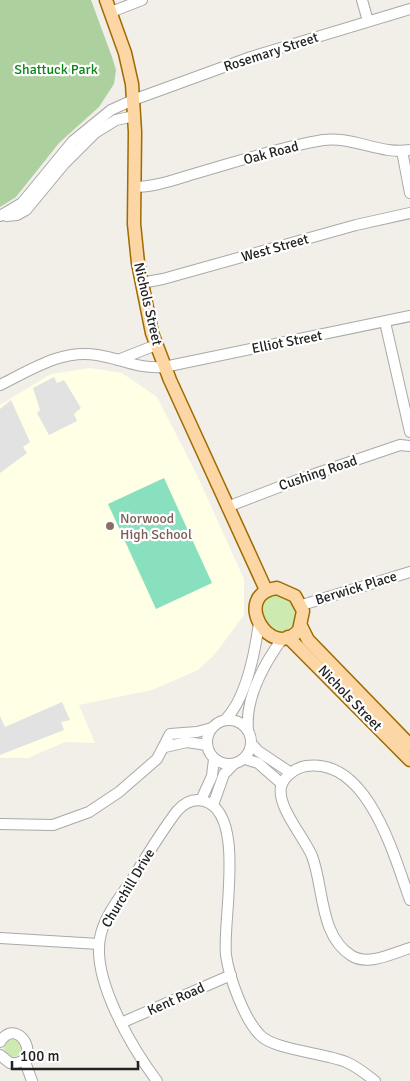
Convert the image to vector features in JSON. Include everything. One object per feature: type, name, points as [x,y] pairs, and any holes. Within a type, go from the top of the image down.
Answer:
[{"type":"main road","name":"Nichols Street","points":[[108,6],[125,53],[133,100],[134,224],[141,283],[156,345],[164,367],[266,590]]},
{"type":"main road","points":[[283,589],[294,596],[302,605],[303,616],[301,626],[296,634],[285,638],[267,633],[259,623],[256,605],[258,599],[266,590],[283,589]]},
{"type":"main road","name":"Nichols Street","points":[[301,626],[308,640],[410,745]]},
{"type":"main road","name":"Nichols Street","points":[[285,638],[410,760]]},
{"type":"street","points":[[108,6],[142,0]]},
{"type":"street","points":[[362,0],[368,21]]},
{"type":"street","name":"Rosemary Street","points":[[46,180],[66,148],[88,127],[111,110],[133,100],[251,57],[410,9]]},
{"type":"street","points":[[0,216],[22,203],[95,133],[116,120],[134,116]]},
{"type":"street","name":"Oak Road","points":[[134,187],[159,184],[283,149],[326,140],[340,139],[406,150]]},
{"type":"street","points":[[406,150],[410,193]]},
{"type":"street","name":"West Street","points":[[141,283],[163,279],[356,225],[410,213]]},
{"type":"street","name":"Elliot Street","points":[[0,385],[44,362],[65,356],[87,354],[118,360],[140,367],[164,367],[410,316]]},
{"type":"street","points":[[385,322],[410,432]]},
{"type":"street","points":[[118,360],[156,345]]},
{"type":"street","name":"Cushing Road","points":[[227,507],[300,478],[400,445],[410,446]]},
{"type":"street","name":"Berwick Place","points":[[302,605],[410,572]]},
{"type":"street","points":[[0,824],[53,825],[89,812],[134,780],[157,759],[165,747],[170,734],[197,732],[212,728],[225,720],[233,712],[245,683],[259,623]]},
{"type":"street","points":[[285,638],[265,666],[251,699],[248,712],[248,730],[252,743],[258,751],[291,773]]},
{"type":"street","points":[[225,720],[238,722],[248,730]]},
{"type":"street","points":[[212,728],[207,745],[214,759],[207,802],[225,825],[230,854],[225,942],[231,975],[253,1027],[268,1042],[347,1063],[375,1081]]},
{"type":"street","points":[[165,747],[187,742],[207,745]]},
{"type":"street","points":[[245,759],[252,743]]},
{"type":"street","points":[[214,759],[223,764],[234,764]]},
{"type":"street","points":[[207,802],[224,774],[234,764],[245,759],[258,763],[282,784]]},
{"type":"street","points":[[410,900],[379,819],[357,788],[345,776],[323,766],[302,767],[291,773],[282,784],[280,793],[284,806],[311,854],[328,924],[343,948],[351,956],[368,960],[410,948]]},
{"type":"street","name":"Churchill Drive","points":[[152,1079],[121,1023],[105,980],[99,944],[108,917],[173,816],[185,803],[207,802]]},
{"type":"street","points":[[0,938],[99,944]]},
{"type":"street","name":"Kent Road","points":[[121,1023],[231,975]]},
{"type":"street","points":[[0,1042],[6,1036],[19,1035],[28,1046],[24,1059],[32,1081]]},
{"type":"street","points":[[0,1055],[10,1063],[20,1062],[24,1059]]},
{"type":"shaded area","name":"Norwood High School","points":[[90,368],[122,373],[157,397],[196,473],[244,579],[244,615],[215,654],[198,670],[152,690],[79,705],[95,743],[65,742],[28,758],[0,758],[0,405],[51,374]]},
{"type":"shaded area","points":[[54,377],[57,383],[64,380],[81,408],[74,414],[77,421],[49,435],[37,413],[40,410],[33,388]]},
{"type":"shaded area","points":[[11,400],[30,442],[23,447],[27,453],[0,473],[0,409]]},
{"type":"shaded area","points":[[62,702],[70,720],[61,722],[64,730],[0,755],[0,716],[5,727]]},
{"type":"green space","name":"Shattuck Park","points":[[0,0],[91,0],[116,70],[114,84],[99,107],[59,143],[16,197],[0,207]]},
{"type":"green space","points":[[164,478],[212,583],[156,609],[108,504]]},
{"type":"green space","points":[[273,594],[288,598],[296,611],[296,619],[287,631],[281,632],[271,628],[263,615],[262,603]]},
{"type":"green space","points":[[13,1039],[19,1042],[22,1048],[19,1054],[13,1057],[7,1054],[4,1048],[7,1042]]},
{"type":"place","name":"Norwood High School","points":[[110,526]]}]
